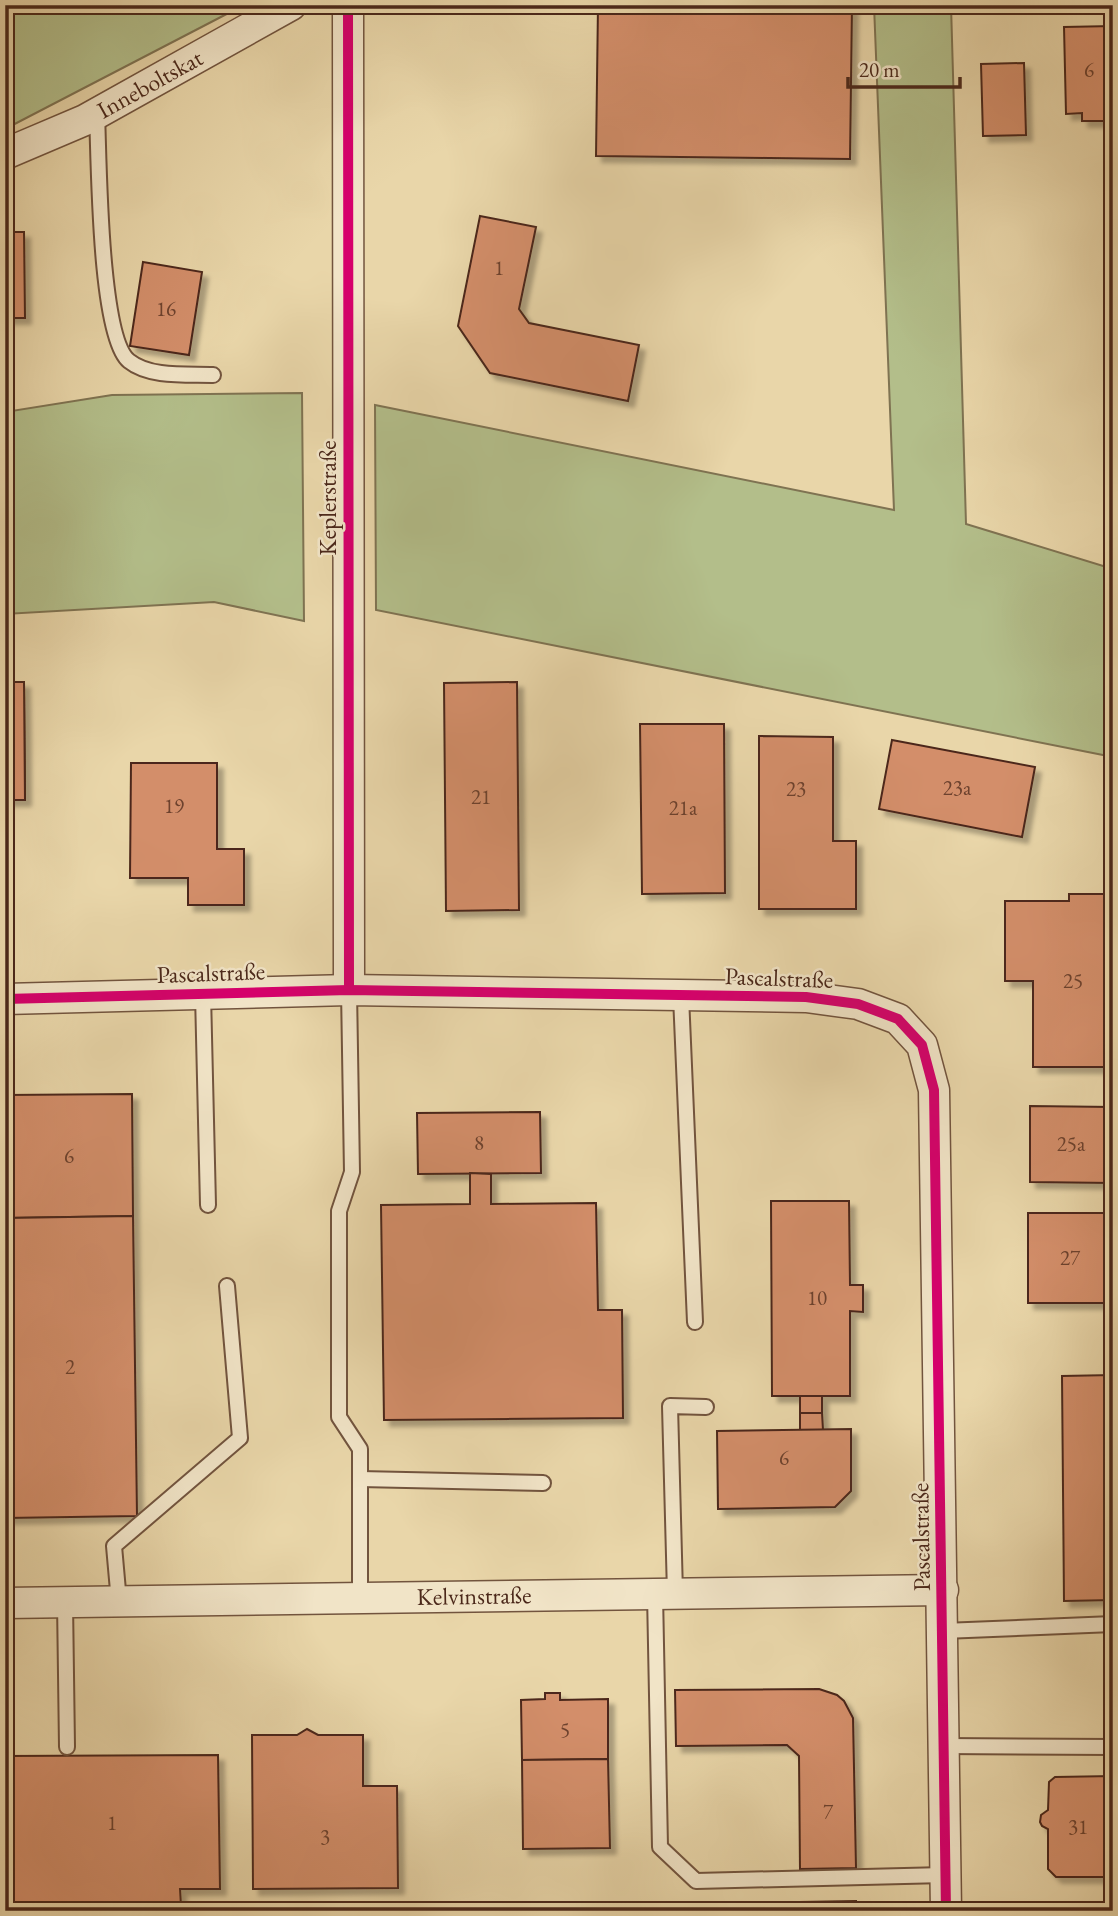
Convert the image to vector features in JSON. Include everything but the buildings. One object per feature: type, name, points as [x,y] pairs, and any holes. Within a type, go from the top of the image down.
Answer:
[{"type":"street","name":"Inneboltskat","points":[[5,154],[97,114],[291,5]]},
{"type":"street","name":"Keplerstraße","points":[[348,5],[349,990]]},
{"type":"street","name":"Pascalstraße","points":[[5,999],[349,990],[806,997],[858,1003],[898,1019],[922,1045],[934,1090],[946,1911]]},
{"type":"street","name":"Kelvinstraße","points":[[5,1603],[943,1590]]},
{"type":"lane","points":[[97,114],[106,275],[113,324],[121,349],[128,360],[142,369],[213,375]]},
{"type":"lane","points":[[349,990],[352,1172],[339,1210],[339,1417],[360,1449],[360,1598]]},
{"type":"lane","points":[[203,994],[208,1205]]},
{"type":"lane","points":[[681,996],[695,1322]]},
{"type":"lane","points":[[119,1602],[114,1546],[240,1438],[227,1286]]},
{"type":"lane","points":[[706,1407],[670,1406],[660,1847],[696,1881],[945,1875]]},
{"type":"lane","points":[[360,1479],[543,1483]]},
{"type":"lane","points":[[65,1602],[67,1746]]},
{"type":"lane","points":[[943,1631],[1113,1624]]},
{"type":"lane","points":[[942,1746],[1113,1747]]},
{"type":"green space","points":[[31,5],[244,5],[5,129],[5,17]]},
{"type":"green space","points":[[874,5],[951,5],[966,524],[1113,569],[1113,757],[376,610],[375,405],[894,510]]},
{"type":"green space","points":[[302,393],[304,621],[214,602],[5,614],[5,412],[112,395]]},
{"type":"cycle path","points":[[348,5],[349,990]]},
{"type":"cycle path","points":[[5,999],[349,990],[806,997],[858,1004],[898,1019],[922,1045],[934,1090],[946,1911]]}]
